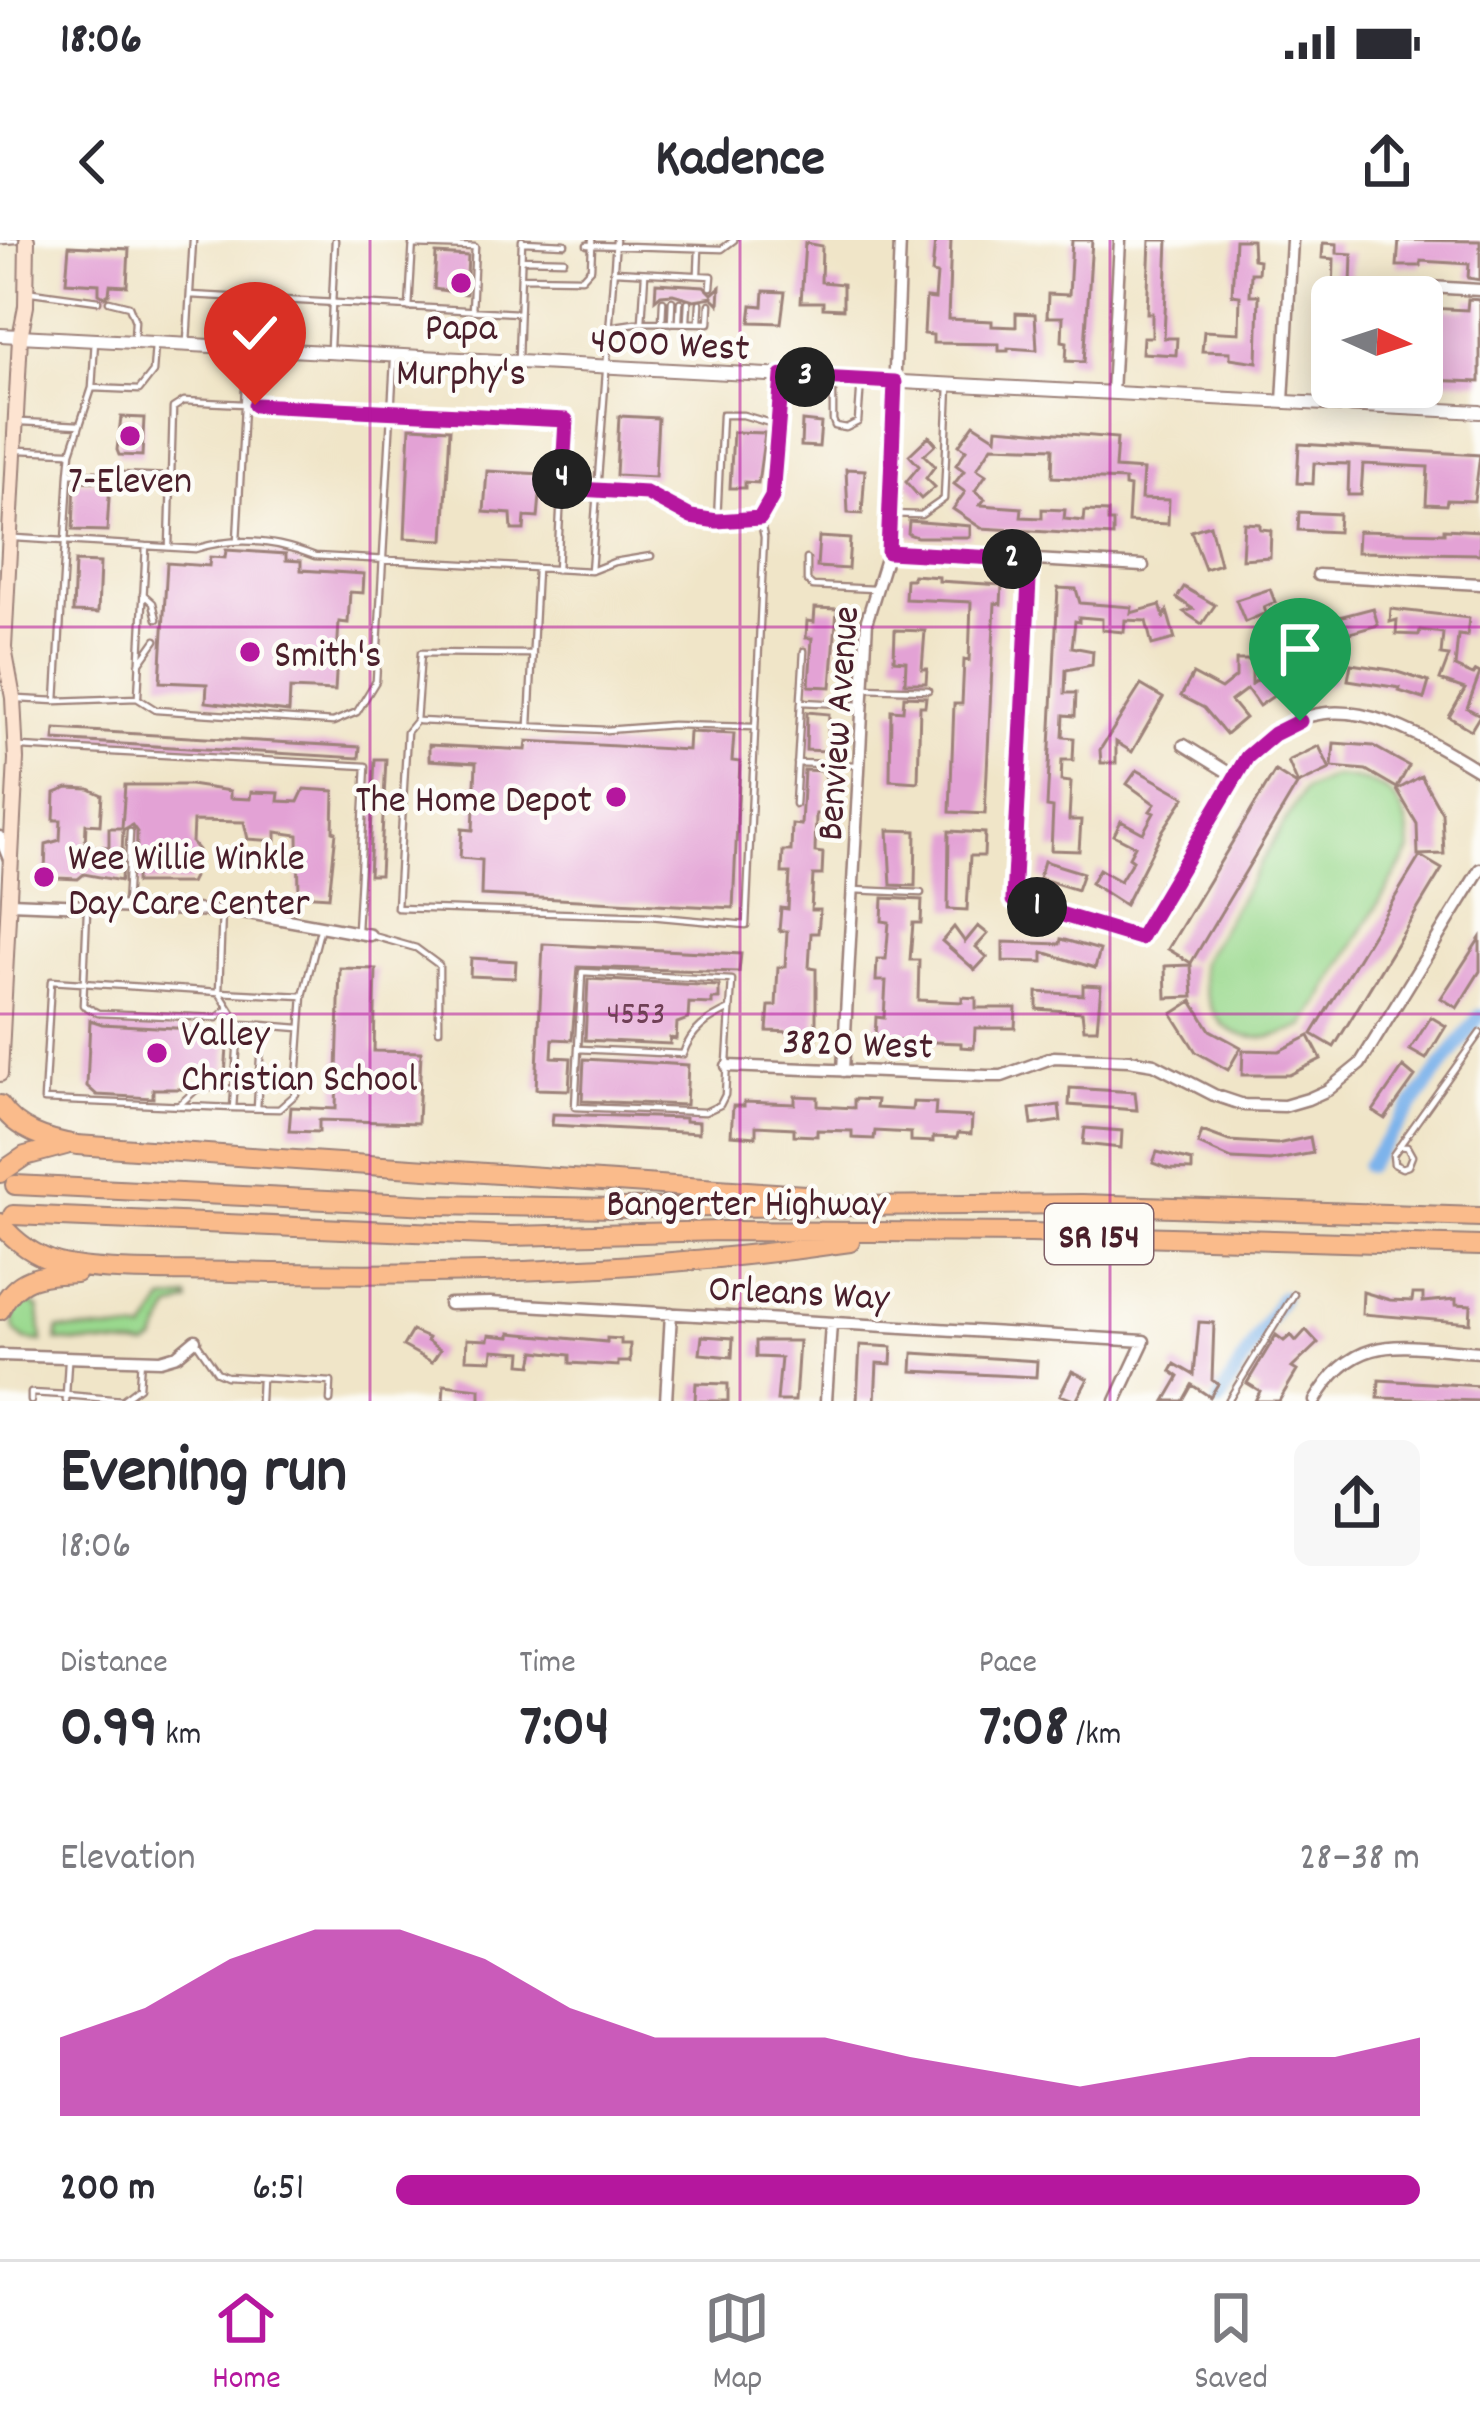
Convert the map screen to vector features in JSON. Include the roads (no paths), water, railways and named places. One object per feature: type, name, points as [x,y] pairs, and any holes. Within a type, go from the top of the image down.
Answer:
[{"type":"highway","points":[[0,1105],[23,1127],[77,1145]]},
{"type":"highway","points":[[8,1179],[36,1151],[77,1145],[888,1203]]},
{"type":"highway","name":"Bangerter Highway","points":[[8,1179],[454,1205],[1202,1206],[1480,1216]]},
{"type":"highway","points":[[7,1219],[14,1240],[46,1259],[70,1265],[339,1274],[512,1271],[754,1254],[903,1233]]},
{"type":"highway","name":"Bangerter Highway","points":[[7,1219],[510,1236],[724,1231],[1151,1234],[1480,1246]]},
{"type":"highway","points":[[0,1310],[10,1292],[28,1278],[117,1268]]},
{"type":"main road","points":[[0,1074],[16,746],[13,698],[2,653],[10,538],[6,481],[14,449],[27,240]]},
{"type":"street","name":"Benview Avenue","points":[[843,1071],[867,620],[888,552],[900,240]]},
{"type":"street","points":[[1112,393],[1120,240]]},
{"type":"street","points":[[1283,402],[1292,240]]},
{"type":"street","points":[[1443,288],[1480,290]]},
{"type":"street","name":"4000 West","points":[[0,335],[1480,412]]},
{"type":"street","points":[[888,552],[1143,566]]},
{"type":"street","points":[[1030,560],[1013,900],[1140,938],[1247,757],[1274,734],[1300,721],[1342,713],[1398,723],[1480,771]]},
{"type":"street","points":[[1318,575],[1480,584]]},
{"type":"street","points":[[1184,745],[1234,776]]},
{"type":"street","points":[[0,812],[14,783]]},
{"type":"street","points":[[0,838],[10,868]]},
{"type":"street","name":"3820 West","points":[[727,1066],[987,1076],[1054,1058],[1142,1061],[1244,1105],[1284,1106],[1328,1090],[1360,1064],[1480,869]]},
{"type":"street","points":[[9,903],[222,911],[363,934]]},
{"type":"street","name":"Orleans Way","points":[[449,1304],[1144,1341],[1116,1401]]},
{"type":"street","points":[[666,1401],[670,1313]]},
{"type":"street","points":[[826,1401],[830,1323]]},
{"type":"street","points":[[0,1355],[169,1358],[195,1340]]},
{"type":"street","points":[[1315,1401],[1330,1376],[1348,1359],[1376,1348],[1480,1352]]},
{"type":"lane","points":[[0,242],[16,240]]},
{"type":"lane","points":[[187,344],[193,240]]},
{"type":"lane","points":[[330,352],[335,240]]},
{"type":"lane","points":[[521,277],[587,276],[590,243],[722,249],[734,240]]},
{"type":"lane","points":[[518,363],[522,241],[565,244]]},
{"type":"lane","points":[[409,308],[412,242],[475,248],[472,311]]},
{"type":"lane","points":[[591,571],[616,243]]},
{"type":"lane","points":[[677,285],[689,274],[699,249]]},
{"type":"lane","points":[[522,259],[563,260]]},
{"type":"lane","points":[[614,271],[712,276],[711,287]]},
{"type":"lane","points":[[642,322],[645,272]]},
{"type":"lane","points":[[665,273],[677,285]]},
{"type":"lane","points":[[677,285],[689,274]]},
{"type":"lane","points":[[689,274],[701,286]]},
{"type":"lane","points":[[27,292],[98,301]]},
{"type":"lane","points":[[190,295],[519,313]]},
{"type":"lane","points":[[109,301],[129,306],[134,342]]},
{"type":"lane","points":[[663,301],[674,323]]},
{"type":"lane","points":[[674,323],[680,302],[674,323]]},
{"type":"lane","points":[[698,323],[700,303]]},
{"type":"lane","points":[[608,327],[642,322],[709,323],[710,304]]},
{"type":"lane","points":[[56,701],[70,452],[92,388],[95,340]]},
{"type":"lane","points":[[92,388],[139,390],[153,373],[155,343]]},
{"type":"lane","points":[[236,541],[247,348]]},
{"type":"lane","points":[[13,698],[137,698],[155,710],[333,722],[357,712],[376,681],[394,356]]},
{"type":"lane","points":[[533,654],[421,653],[416,721],[406,732],[397,908],[650,916],[746,925],[764,537],[760,518],[772,497],[782,376]]},
{"type":"lane","points":[[833,379],[832,420],[835,426],[846,428],[858,422],[861,380]]},
{"type":"lane","points":[[890,514],[921,515],[944,499],[949,385]]},
{"type":"lane","points":[[169,547],[173,408],[184,401],[566,420],[557,570]]},
{"type":"lane","points":[[717,521],[722,415],[743,415],[780,426]]},
{"type":"lane","points":[[16,422],[80,425]]},
{"type":"lane","points":[[14,449],[70,452]]},
{"type":"lane","points":[[69,473],[170,478]]},
{"type":"lane","points":[[562,488],[646,493],[691,517],[717,521],[760,518]]},
{"type":"lane","points":[[10,538],[195,548],[236,541],[285,544],[315,556],[591,571],[651,556]]},
{"type":"lane","points":[[137,698],[146,546]]},
{"type":"lane","points":[[807,560],[807,581],[813,586],[875,589]]},
{"type":"lane","points":[[529,727],[537,569]]},
{"type":"lane","points":[[143,594],[153,603],[157,619]]},
{"type":"lane","points":[[140,664],[156,640]]},
{"type":"lane","points":[[795,804],[804,651]]},
{"type":"lane","points":[[863,688],[928,690]]},
{"type":"lane","points":[[801,702],[862,705]]},
{"type":"lane","points":[[416,721],[606,730],[672,725],[754,727]]},
{"type":"lane","points":[[16,746],[366,766],[363,934],[406,944],[439,965],[439,1030]]},
{"type":"lane","points":[[797,763],[859,765]]},
{"type":"lane","points":[[126,907],[130,832]]},
{"type":"lane","points":[[853,890],[921,893]]},
{"type":"lane","points":[[88,905],[83,1005],[98,1013],[217,1018],[229,1008]]},
{"type":"lane","points":[[222,911],[219,992],[239,1024],[233,1108]]},
{"type":"lane","points":[[303,996],[51,981],[44,1100],[279,1108],[296,1094],[303,996],[321,927]]},
{"type":"lane","points":[[582,972],[732,980],[723,1100],[711,1111],[574,1107],[578,1049],[582,972]]},
{"type":"lane","points":[[578,1049],[683,1054],[692,1034],[730,1009]]},
{"type":"lane","points":[[239,1024],[300,1028]]},
{"type":"lane","points":[[257,1108],[262,1025]]},
{"type":"lane","points":[[1399,1147],[1480,1034]]},
{"type":"lane","points":[[178,1106],[199,1087],[235,1089]]},
{"type":"lane","points":[[1228,1401],[1294,1294]]},
{"type":"lane","points":[[195,1340],[217,1372],[332,1382],[330,1401]]},
{"type":"lane","points":[[66,1398],[68,1357]]},
{"type":"lane","points":[[31,1401],[32,1393],[122,1400],[139,1387],[141,1359]]},
{"type":"lane","points":[[260,1401],[261,1378]]},
{"type":"waterway","points":[[1367,1166],[1480,1015]]},
{"type":"waterway","points":[[1219,1401],[1282,1297]]},
{"type":"place","name":"Papa Murphy's","points":[[461,283]]},
{"type":"place","name":"7-Eleven","points":[[130,436]]},
{"type":"place","name":"Smith's","points":[[250,652]]},
{"type":"place","name":"The Home Depot","points":[[616,797]]},
{"type":"place","name":"Wee Willie Winkle Day Care Center","points":[[44,877]]},
{"type":"place","name":"Valley Christian School","points":[[157,1053]]}]
